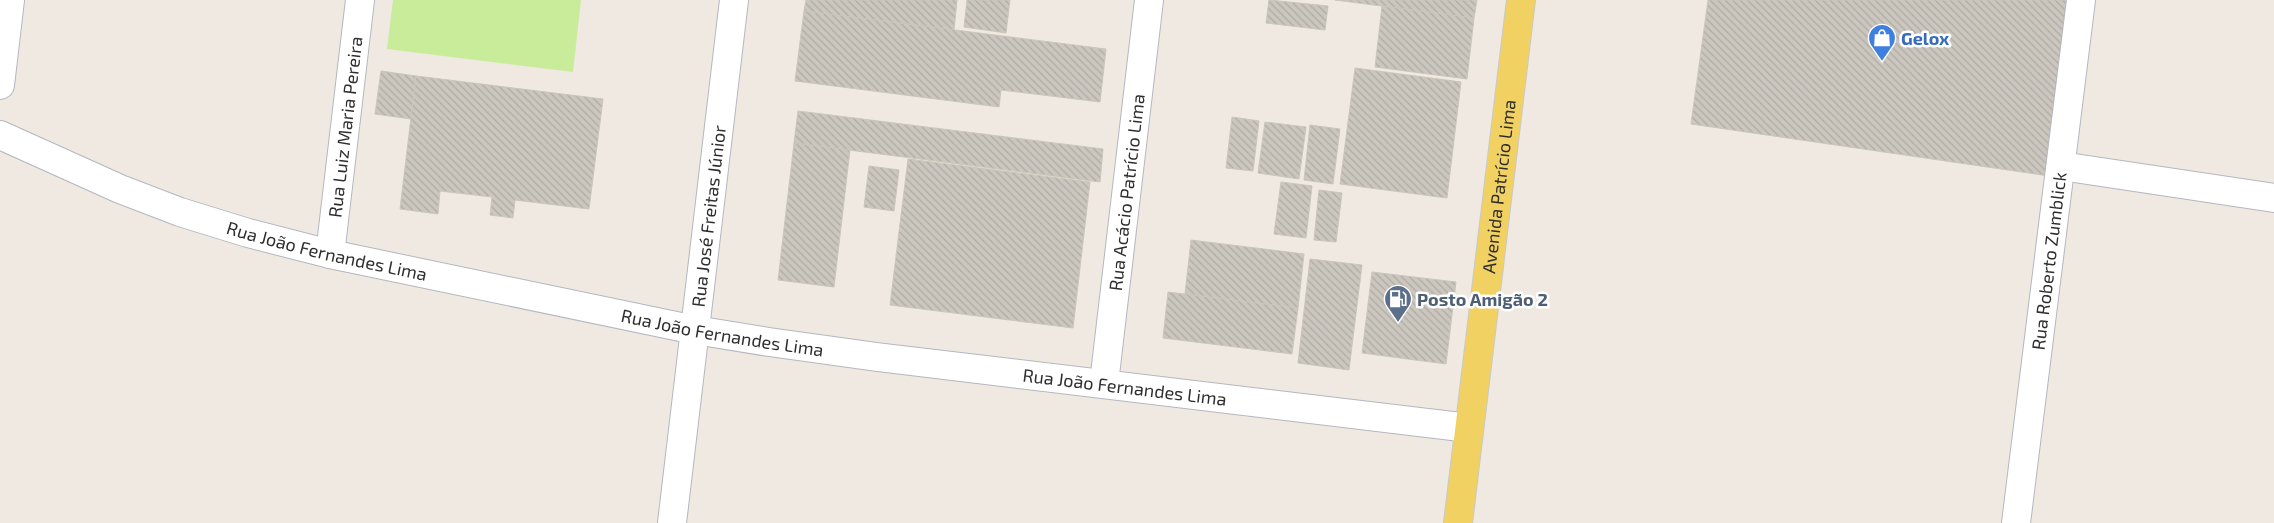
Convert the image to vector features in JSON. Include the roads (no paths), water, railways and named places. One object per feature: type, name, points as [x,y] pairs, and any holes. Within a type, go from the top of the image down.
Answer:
[{"type":"main road","name":"Avenida Patrício Lima","points":[[1458,523],[1521,0]]},
{"type":"street","points":[[0,85],[10,0]]},
{"type":"street","name":"Rua Luiz Maria Pereira","points":[[330,254],[360,0]]},
{"type":"street","name":"Rua José Freitas Júnior","points":[[672,523],[734,0]]},
{"type":"street","name":"Rua Acácio Patrício Lima","points":[[1104,383],[1149,0]]},
{"type":"street","name":"Rua Roberto Zumblick","points":[[2016,523],[2082,0]]},
{"type":"street","name":"Rua João Fernandes Lima","points":[[0,135],[102,181],[180,212],[248,233],[330,254],[695,330],[867,355],[1469,428]]},
{"type":"street","points":[[2061,166],[2274,198]]},
{"type":"place","name":"Gelox","points":[[1882,62]]},
{"type":"place","name":"Posto Amigão 2","points":[[1398,323]]}]
